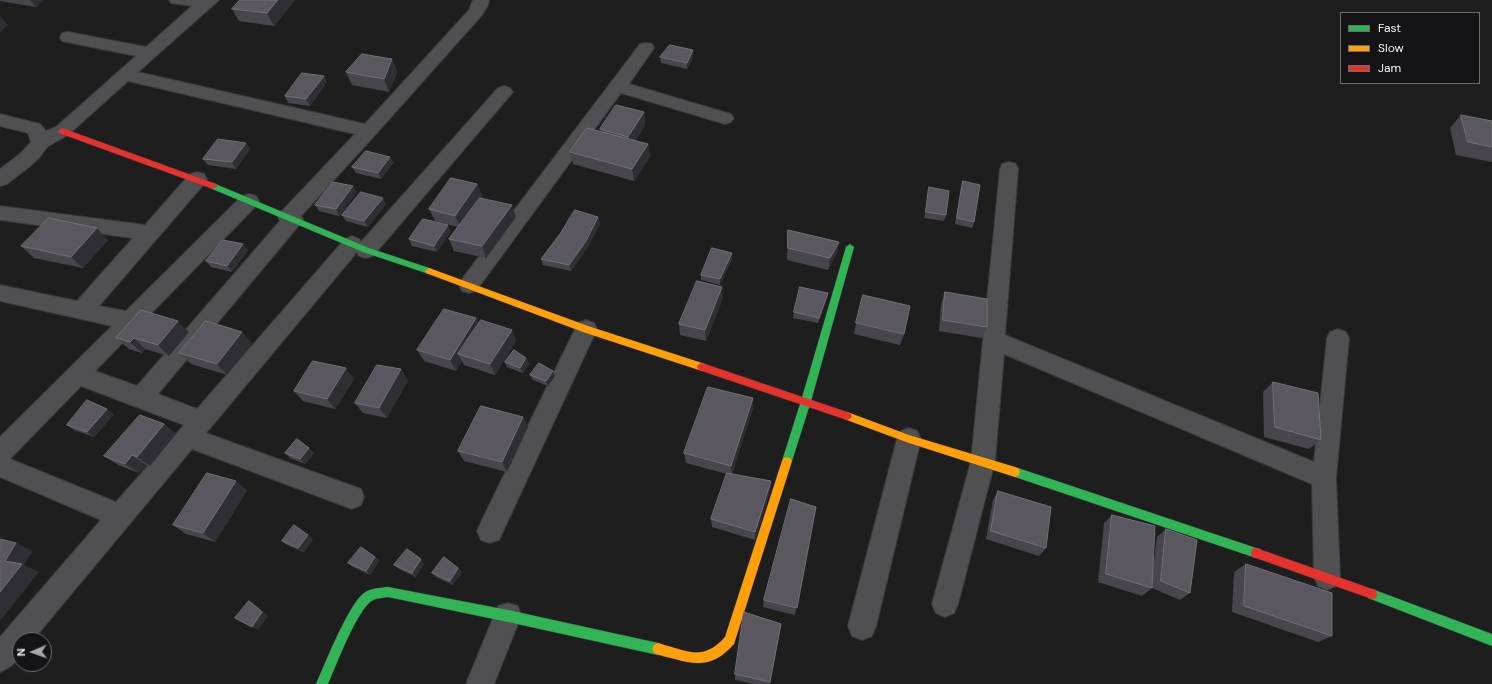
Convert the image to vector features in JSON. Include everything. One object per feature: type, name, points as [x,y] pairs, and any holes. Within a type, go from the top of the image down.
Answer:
[{"type":"street","points":[[177,0],[208,2]]},
{"type":"street","points":[[141,398],[290,218],[476,12],[481,0]]},
{"type":"street","points":[[0,179],[27,159],[40,142],[62,131],[208,2]]},
{"type":"street","points":[[68,37],[150,53]]},
{"type":"street","points":[[469,284],[646,48]]},
{"type":"street","points":[[126,75],[369,131]]},
{"type":"street","points":[[617,86],[724,118]]},
{"type":"street","points":[[3,650],[195,429],[359,247],[504,92]]},
{"type":"street","points":[[0,120],[34,128],[38,134],[40,142]]},
{"type":"street","points":[[62,131],[197,179],[359,247],[469,284],[586,329],[1327,577],[1492,640]]},
{"type":"street","points":[[945,604],[983,461],[1009,169]]},
{"type":"street","points":[[82,310],[197,179]]},
{"type":"street","points":[[0,453],[249,201]]},
{"type":"street","points":[[0,213],[150,233]]},
{"type":"street","points":[[322,684],[356,612],[366,598],[376,594],[388,592],[508,616],[703,659],[713,656],[723,650],[730,640],[806,402],[850,247]]},
{"type":"street","points":[[0,292],[130,321]]},
{"type":"street","points":[[490,531],[586,329]]},
{"type":"street","points":[[1327,577],[1324,478],[1338,338]]},
{"type":"street","points":[[993,340],[1324,478]]},
{"type":"street","points":[[77,374],[141,398],[195,429],[352,496]]},
{"type":"street","points":[[862,626],[909,438]]},
{"type":"street","points":[[0,466],[120,516]]},
{"type":"street","points":[[480,684],[508,616]]},
{"type":"building","points":[[240,0],[278,0],[267,13],[232,9]]},
{"type":"building","points":[[670,45],[693,50],[687,63],[660,57]]},
{"type":"building","points":[[362,54],[392,59],[384,79],[346,72]]},
{"type":"building","points":[[302,73],[324,76],[306,99],[285,96]]},
{"type":"building","points":[[616,105],[644,112],[628,137],[600,129]]},
{"type":"building","points":[[1461,115],[1492,121],[1492,147],[1468,142]]},
{"type":"building","points":[[587,128],[648,144],[632,169],[570,152]]},
{"type":"building","points":[[218,139],[246,143],[232,162],[203,159]]},
{"type":"building","points":[[366,151],[390,157],[378,173],[352,167]]},
{"type":"building","points":[[451,178],[477,184],[455,216],[429,209]]},
{"type":"building","points":[[963,181],[980,185],[974,222],[957,218]]},
{"type":"building","points":[[333,182],[353,186],[336,209],[315,205]]},
{"type":"building","points":[[929,187],[949,191],[946,215],[926,212]]},
{"type":"building","points":[[361,192],[383,198],[364,221],[342,215]]},
{"type":"building","points":[[480,198],[512,205],[482,246],[449,239]]},
{"type":"building","points":[[575,210],[598,217],[586,241],[569,265],[541,259],[560,234]]},
{"type":"building","points":[[49,218],[97,228],[71,257],[21,246]]},
{"type":"building","points":[[423,219],[448,225],[434,246],[409,239]]},
{"type":"building","points":[[788,230],[839,242],[830,258],[788,248]]},
{"type":"building","points":[[223,240],[243,244],[227,266],[206,261]]},
{"type":"building","points":[[712,248],[732,253],[720,279],[701,275]]},
{"type":"building","points":[[697,281],[722,287],[705,330],[679,324]]},
{"type":"building","points":[[800,287],[828,293],[819,318],[794,312]]},
{"type":"building","points":[[945,292],[987,299],[987,327],[943,320]]},
{"type":"building","points":[[863,295],[910,306],[904,334],[856,323]]},
{"type":"building","points":[[444,309],[476,318],[450,360],[417,350]]},
{"type":"building","points":[[141,310],[178,321],[158,345],[134,338],[130,342],[116,338]]},
{"type":"building","points":[[481,320],[512,330],[490,364],[458,354]]},
{"type":"building","points":[[206,321],[242,332],[217,364],[179,353]]},
{"type":"building","points":[[514,350],[526,358],[520,368],[505,362]]},
{"type":"building","points":[[313,361],[346,368],[327,399],[294,391]]},
{"type":"building","points":[[539,363],[553,371],[546,381],[530,375]]},
{"type":"building","points":[[377,365],[401,369],[379,408],[355,403]]},
{"type":"building","points":[[1273,382],[1318,393],[1321,440],[1275,427]]},
{"type":"building","points":[[708,387],[753,398],[731,466],[684,453]]},
{"type":"building","points":[[87,400],[107,409],[87,432],[67,425]]},
{"type":"building","points":[[481,406],[523,417],[502,462],[458,451]]},
{"type":"building","points":[[140,415],[164,424],[137,457],[132,455],[125,464],[104,456]]},
{"type":"building","points":[[297,439],[309,448],[300,459],[285,453]]},
{"type":"building","points":[[207,473],[236,481],[203,533],[173,525]]},
{"type":"building","points":[[727,473],[771,481],[755,532],[711,519]]},
{"type":"building","points":[[998,491],[1051,507],[1046,548],[991,531]]},
{"type":"building","points":[[791,499],[816,507],[797,608],[764,600]]},
{"type":"building","points":[[1112,515],[1155,526],[1152,588],[1106,574]]},
{"type":"building","points":[[294,525],[308,535],[298,548],[282,541]]},
{"type":"building","points":[[1166,529],[1197,540],[1190,593],[1161,581]]},
{"type":"building","points":[[0,539],[16,543],[5,561],[22,564],[0,592]]},
{"type":"building","points":[[361,547],[375,557],[366,571],[348,563]]},
{"type":"building","points":[[407,549],[421,559],[412,573],[394,565]]},
{"type":"building","points":[[444,557],[458,568],[450,581],[432,573]]},
{"type":"building","points":[[1246,564],[1332,593],[1332,636],[1244,606]]},
{"type":"building","points":[[249,601],[262,612],[252,627],[235,618]]},
{"type":"building","points":[[744,612],[781,624],[770,682],[735,674]]},
{"type":"traffic: fast","points":[[213,186],[366,250],[429,271]]},
{"type":"traffic: fast","points":[[787,461],[806,401],[850,247]]},
{"type":"traffic: fast","points":[[1015,472],[1256,553]]},
{"type":"traffic: fast","points":[[322,684],[343,638],[361,605],[372,595],[388,592],[508,616],[658,649]]},
{"type":"traffic: fast","points":[[1372,594],[1492,640]]},
{"type":"traffic: slow","points":[[429,271],[586,329],[702,367]]},
{"type":"traffic: slow","points":[[847,416],[909,439],[1015,472]]},
{"type":"traffic: slow","points":[[658,649],[697,658],[714,655],[730,640],[787,461]]},
{"type":"traffic: jam","points":[[62,131],[213,186]]},
{"type":"traffic: jam","points":[[702,367],[847,416]]},
{"type":"traffic: jam","points":[[1256,553],[1372,594]]}]
